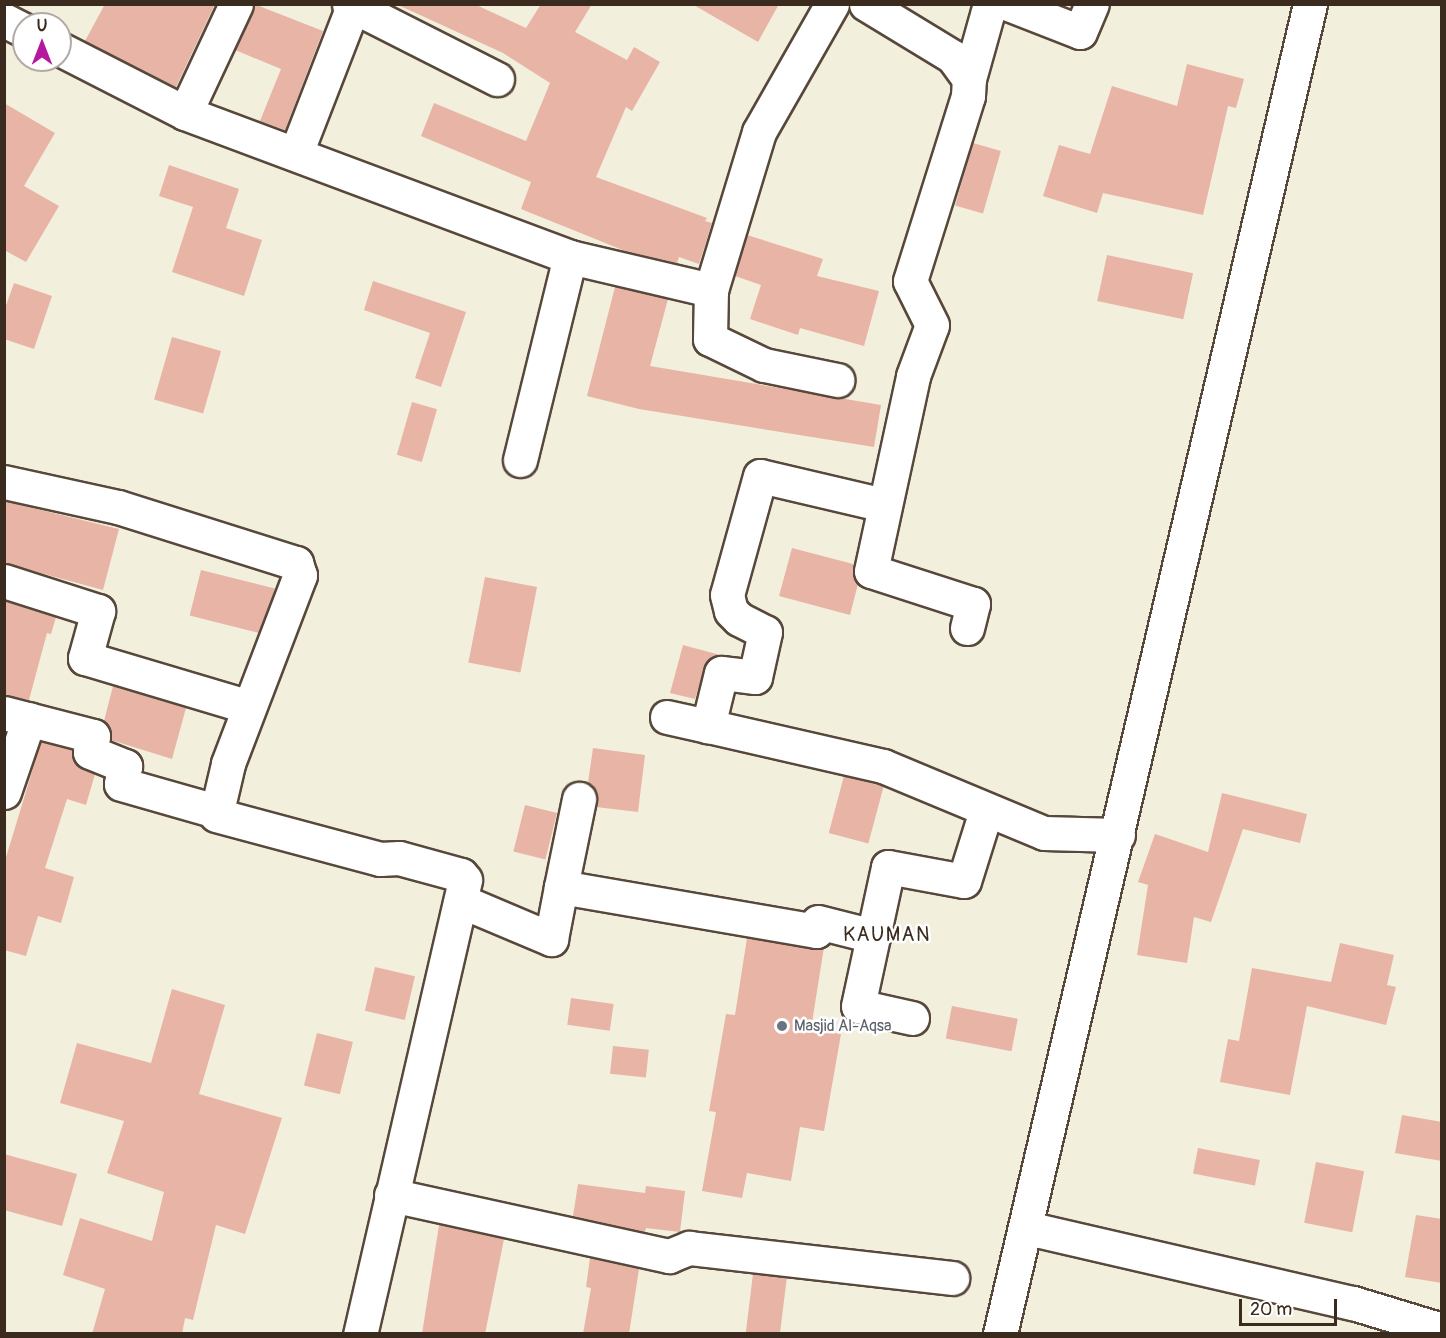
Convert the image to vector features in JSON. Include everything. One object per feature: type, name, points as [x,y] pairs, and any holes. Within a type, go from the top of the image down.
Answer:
[{"type":"street","points":[[185,113],[236,4]]},
{"type":"street","points":[[832,4],[759,132],[711,290],[710,339],[764,365],[837,380]]},
{"type":"street","points":[[866,4],[953,57],[969,79]]},
{"type":"street","points":[[968,628],[973,604],[871,571],[913,376],[932,324],[910,281],[968,96],[969,79],[990,4]]},
{"type":"street","points":[[1008,4],[1080,32],[1092,4]]},
{"type":"street","points":[[1000,1334],[1027,1228],[1310,4]]},
{"type":"street","points":[[296,153],[351,5],[497,79]]},
{"type":"street","points":[[72,55],[185,113],[570,257],[711,290]]},
{"type":"street","points":[[520,460],[570,257]]},
{"type":"street","points":[[708,726],[721,673],[755,677],[765,632],[739,619],[732,611],[727,595],[760,477],[884,505]]},
{"type":"street","points":[[4,482],[118,507],[296,563],[300,575],[249,707],[216,811],[217,817],[381,859],[399,858],[461,875],[465,880],[360,1334]]},
{"type":"street","points":[[4,581],[98,610],[85,658],[249,707]]},
{"type":"street","points":[[4,792],[17,716],[93,736],[90,752],[126,766],[121,784],[216,811]]},
{"type":"street","points":[[667,717],[883,766],[986,811],[1044,832],[1118,835]]},
{"type":"street","points":[[461,901],[551,939],[579,800]]},
{"type":"street","points":[[912,1018],[858,1006],[888,867],[964,881],[986,811]]},
{"type":"street","points":[[561,887],[816,931],[818,922],[873,936]]},
{"type":"street","points":[[391,1195],[669,1256],[689,1248],[952,1278]]},
{"type":"street","points":[[1027,1228],[1353,1303],[1442,1330]]},
{"type":"building","points":[[105,4],[215,4],[176,87],[85,41]]},
{"type":"building","points":[[254,4],[323,31],[285,130],[260,121],[281,69],[235,50]]},
{"type":"building","points":[[396,4],[474,4],[526,28],[541,4],[592,4],[575,32],[627,60],[634,47],[660,62],[632,111],[626,107],[596,177],[707,218],[705,221],[712,223],[699,264],[679,257],[677,263],[625,251],[521,209],[531,182],[421,136],[434,103],[526,141],[550,83],[503,53]]},
{"type":"building","points":[[692,4],[779,4],[758,42]]},
{"type":"building","points":[[1187,64],[1244,79],[1236,108],[1228,106],[1203,215],[1103,193],[1097,213],[1043,196],[1059,145],[1090,154],[1112,86],[1177,106]]},
{"type":"building","points":[[4,103],[55,133],[24,186],[59,206],[26,262],[4,250]]},
{"type":"building","points":[[973,143],[1001,151],[983,213],[955,205]]},
{"type":"building","points":[[169,165],[239,189],[226,228],[262,240],[244,296],[172,272],[193,207],[159,196]]},
{"type":"building","points":[[747,235],[823,259],[817,276],[879,291],[864,346],[800,328],[798,335],[750,319],[761,285],[735,276]]},
{"type":"building","points":[[1107,255],[1193,273],[1183,319],[1097,301]]},
{"type":"building","points":[[373,281],[466,312],[441,387],[415,378],[430,333],[364,310]]},
{"type":"building","points":[[14,283],[52,296],[34,349],[4,339],[4,311]]},
{"type":"building","points":[[615,287],[668,299],[650,366],[881,405],[874,447],[639,409],[587,396]]},
{"type":"building","points":[[172,337],[221,351],[203,414],[154,399]]},
{"type":"building","points":[[412,402],[437,409],[422,462],[397,455]]},
{"type":"building","points":[[4,501],[119,529],[103,590],[4,563]]},
{"type":"building","points":[[792,548],[853,564],[853,576],[858,584],[850,615],[779,596]]},
{"type":"building","points":[[201,570],[275,588],[263,634],[190,616]]},
{"type":"building","points":[[485,577],[537,587],[520,673],[468,662]]},
{"type":"building","points":[[4,601],[56,617],[51,634],[47,633],[29,700],[4,695]]},
{"type":"building","points":[[683,645],[720,655],[707,661],[695,699],[670,693]]},
{"type":"building","points":[[113,686],[186,708],[172,759],[111,740],[111,730],[104,721]]},
{"type":"building","points":[[41,742],[72,750],[76,765],[95,774],[86,805],[67,799],[45,868],[74,877],[61,923],[38,916],[26,956],[4,950],[4,864]]},
{"type":"building","points":[[593,748],[645,755],[638,812],[596,807],[597,793],[588,783]]},
{"type":"building","points":[[844,776],[884,787],[868,844],[829,833]]},
{"type":"building","points":[[1222,793],[1307,814],[1300,843],[1243,829],[1211,922],[1194,917],[1187,963],[1137,955],[1148,885],[1138,882],[1155,834],[1208,852]]},
{"type":"building","points":[[525,805],[557,813],[545,860],[513,852]]},
{"type":"building","points":[[747,938],[813,949],[824,947],[811,1029],[841,1034],[824,1131],[800,1127],[791,1181],[747,1173],[742,1198],[702,1191],[716,1112],[709,1111],[726,1014],[735,1015]]},
{"type":"building","points":[[1340,943],[1394,955],[1387,985],[1396,987],[1386,1025],[1307,1006],[1290,1095],[1220,1082],[1228,1039],[1239,1041],[1252,968],[1331,982]]},
{"type":"building","points":[[375,967],[415,976],[405,1020],[365,1011]]},
{"type":"building","points":[[172,989],[225,1005],[199,1094],[282,1118],[245,1234],[216,1225],[193,1320],[185,1318],[182,1334],[92,1334],[105,1289],[63,1275],[80,1218],[152,1241],[164,1192],[107,1173],[124,1121],[60,1103],[77,1043],[151,1063]]},
{"type":"building","points":[[571,998],[614,1004],[610,1031],[567,1025]]},
{"type":"building","points":[[952,1006],[1018,1019],[1011,1051],[946,1038]]},
{"type":"building","points":[[317,1033],[353,1042],[340,1094],[304,1085]]},
{"type":"building","points":[[613,1046],[649,1050],[646,1078],[610,1074]]},
{"type":"building","points":[[1402,1115],[1442,1122],[1442,1161],[1395,1153]]},
{"type":"building","points":[[1198,1148],[1260,1160],[1255,1186],[1193,1174]]},
{"type":"building","points":[[4,1154],[77,1174],[62,1226],[4,1210]]},
{"type":"building","points":[[1316,1162],[1364,1171],[1352,1232],[1304,1223]]},
{"type":"building","points":[[578,1184],[645,1193],[646,1186],[685,1191],[680,1232],[646,1228],[645,1232],[573,1216]]},
{"type":"building","points":[[1416,1215],[1442,1219],[1442,1283],[1405,1277]]},
{"type":"building","points":[[439,1225],[504,1239],[485,1334],[422,1334]]},
{"type":"building","points":[[590,1258],[639,1269],[629,1334],[583,1334],[591,1288],[586,1287]]},
{"type":"building","points":[[753,1274],[787,1278],[780,1334],[746,1333]]},
{"type":"place","name":"Masjid Al-Aqsa","points":[[782,1026]]},
{"type":"district","name":"KAUMAN","points":[[887,934]]}]
